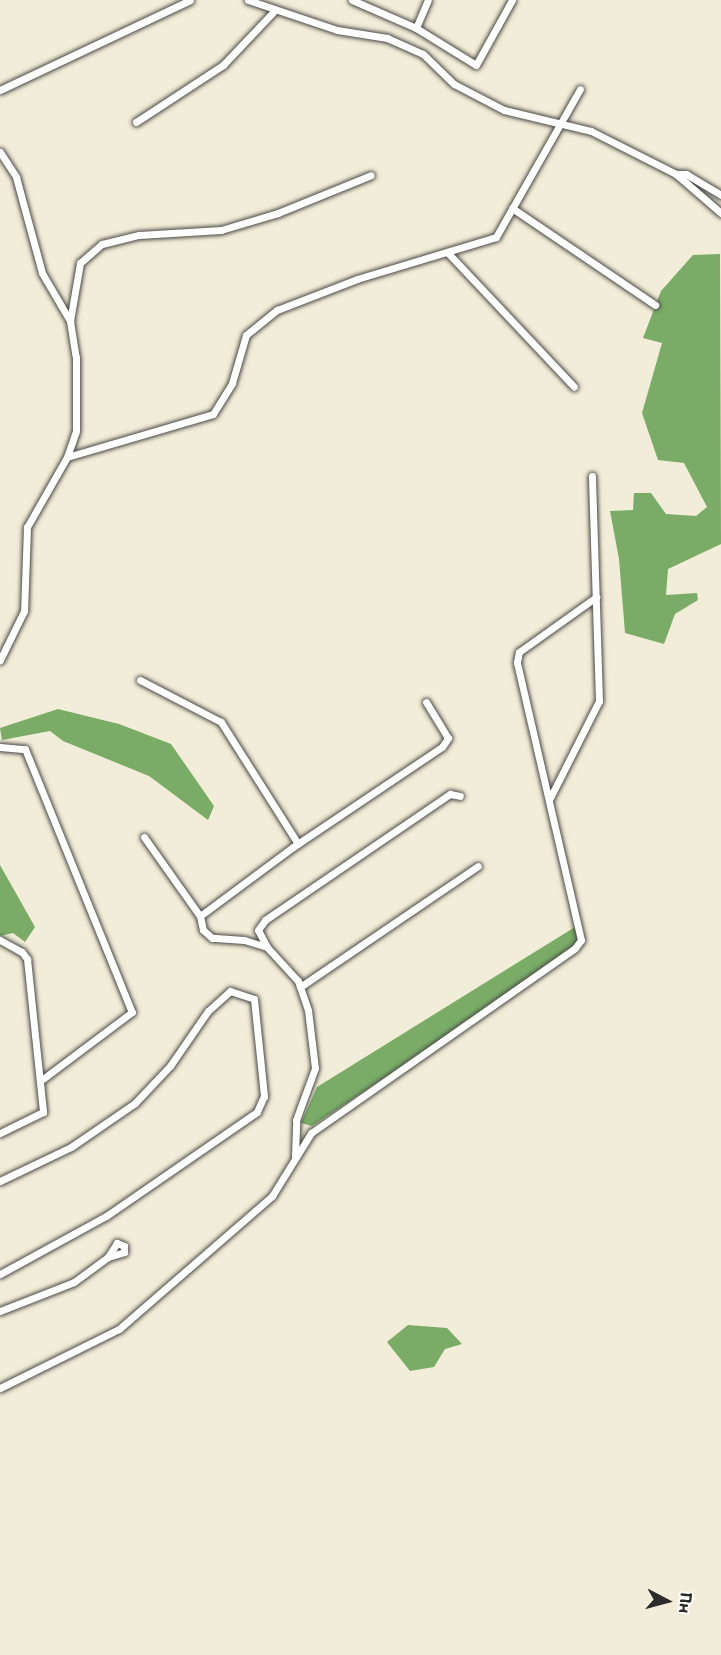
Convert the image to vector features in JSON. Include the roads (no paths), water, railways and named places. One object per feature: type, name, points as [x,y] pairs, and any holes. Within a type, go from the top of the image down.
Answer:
[{"type":"street","points":[[0,90],[190,0]]},
{"type":"street","points":[[248,0],[337,30],[387,38],[423,54],[454,84],[504,110],[591,130],[676,174],[721,213]]},
{"type":"street","points":[[352,0],[416,28],[476,65],[512,0]]},
{"type":"street","points":[[416,28],[428,0]]},
{"type":"street","points":[[136,122],[223,65],[275,10]]},
{"type":"street","points":[[67,457],[213,414],[232,383],[246,335],[277,310],[357,279],[496,237],[580,88]]},
{"type":"street","points":[[0,152],[15,177],[42,273],[70,321]]},
{"type":"street","points":[[676,174],[686,174],[721,195]]},
{"type":"street","points":[[0,660],[24,611],[27,527],[67,457],[76,431],[76,357],[70,321],[80,263],[102,244],[139,235],[221,230],[278,213],[371,175]]},
{"type":"street","points":[[512,208],[655,305]]},
{"type":"street","points":[[447,252],[574,387]]},
{"type":"street","points":[[548,800],[600,701],[592,476]]},
{"type":"street","points":[[0,1388],[119,1329],[272,1196],[311,1133],[575,948],[580,940],[517,662],[519,652],[596,597]]},
{"type":"street","points":[[140,680],[221,722],[298,844]]},
{"type":"street","points":[[200,916],[298,844],[442,747],[448,738],[426,702]]},
{"type":"street","points":[[0,747],[25,749],[132,1012],[40,1081]]},
{"type":"street","points":[[295,1156],[296,1120],[315,1068],[308,1010],[300,987],[267,947],[258,930],[265,920],[450,794],[460,796]]},
{"type":"street","points":[[144,837],[200,916],[202,930],[212,938],[244,939],[267,947]]},
{"type":"street","points":[[300,987],[478,866]]},
{"type":"street","points":[[0,940],[22,952],[27,959],[43,1112],[0,1133]]},
{"type":"street","points":[[0,1181],[71,1148],[135,1103],[170,1066],[208,1011],[230,991],[254,999],[264,1096],[257,1112],[106,1216],[0,1274]]},
{"type":"street","points":[[0,1311],[74,1282],[108,1257]]}]
